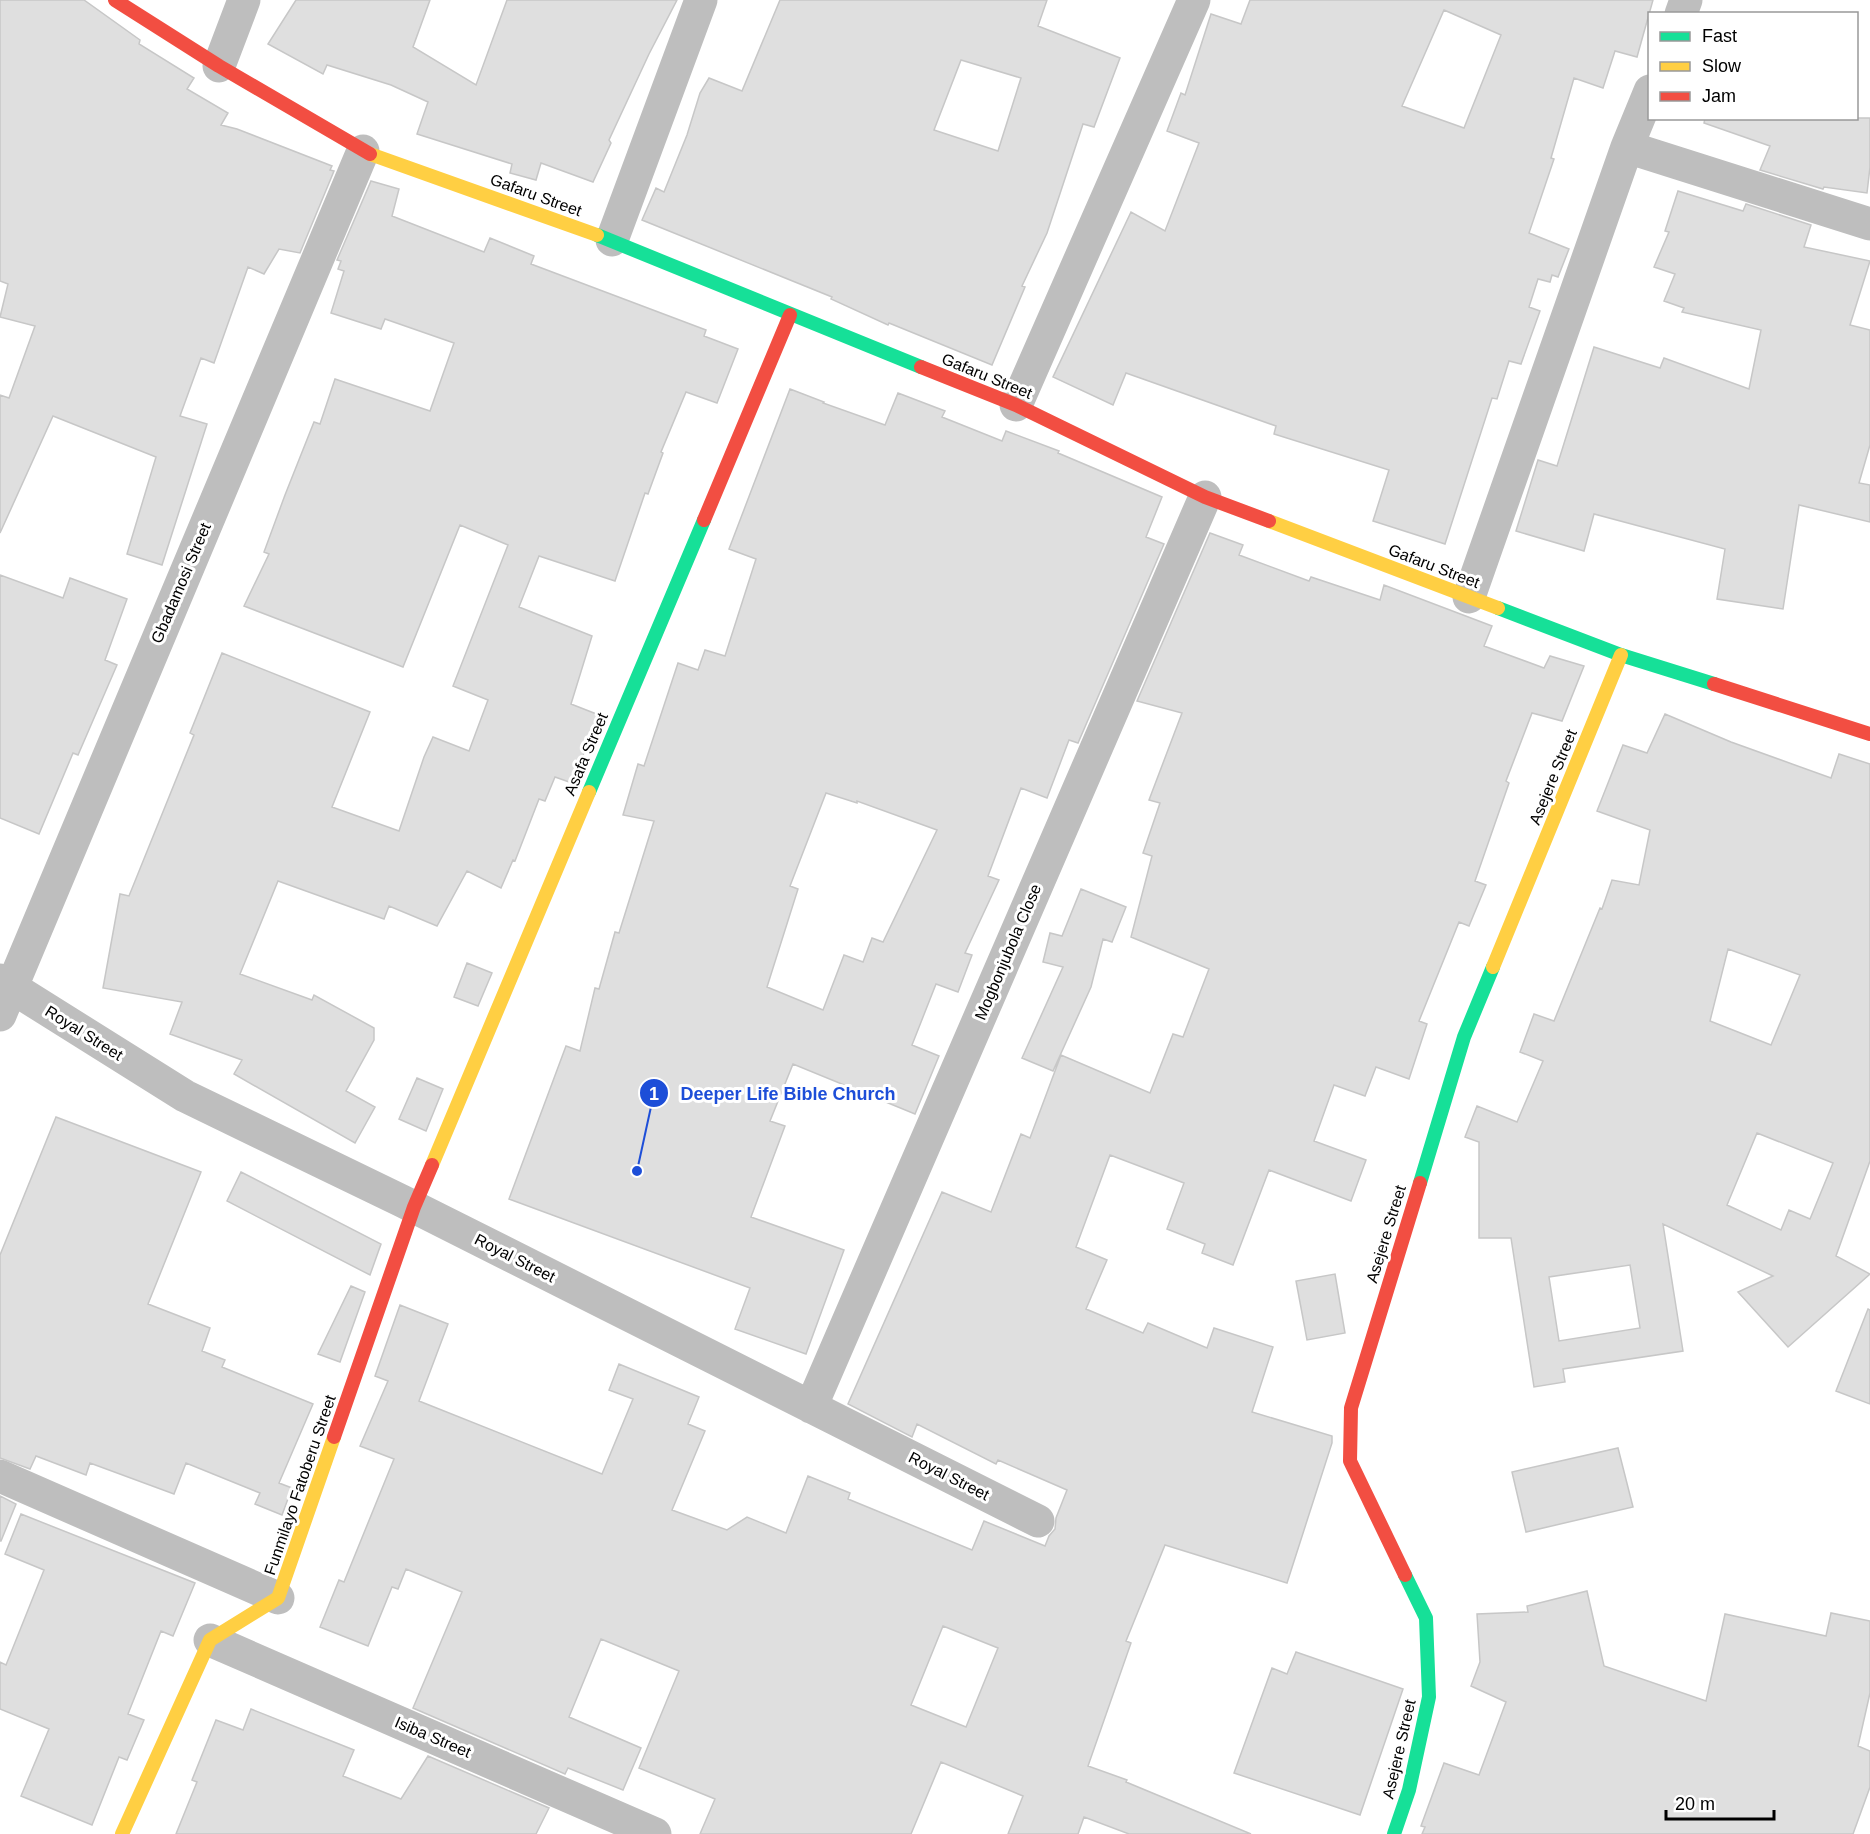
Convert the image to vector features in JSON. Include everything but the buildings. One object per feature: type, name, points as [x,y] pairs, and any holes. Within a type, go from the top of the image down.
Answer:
[{"type":"street","name":"Gafaru Street","points":[[115,0],[219,66],[363,151],[612,240],[790,315],[1016,405],[1205,497],[1621,655],[1870,734]]},
{"type":"street","points":[[219,66],[244,0]]},
{"type":"street","points":[[612,240],[701,0]]},
{"type":"street","points":[[1016,405],[1194,0]]},
{"type":"street","points":[[1469,597],[1627,147],[1648,96]]},
{"type":"street","points":[[1627,147],[1870,224]]},
{"type":"street","name":"Gbadamosi Street","points":[[4,994],[363,151]]},
{"type":"street","name":"Asafa Street","points":[[414,1207],[790,315]]},
{"type":"street","name":"Mogbonjubola Close","points":[[811,1407],[1205,497]]},
{"type":"street","name":"Asejere Street","points":[[1394,1834],[1409,1790],[1429,1696],[1426,1618],[1350,1461],[1351,1408],[1464,1037],[1621,655]]},
{"type":"street","name":"Royal Street","points":[[4,994],[185,1096],[414,1207],[1038,1521]]},
{"type":"street","name":"Funmilayo Fatoberu Street","points":[[210,1640],[278,1598],[414,1207]]},
{"type":"street","points":[[0,1476],[278,1598]]},
{"type":"street","points":[[122,1834],[210,1640]]},
{"type":"street","name":"Isiba Street","points":[[210,1640],[617,1826],[655,1834]]},
{"type":"traffic: fast","points":[[597,235],[921,367]]},
{"type":"traffic: fast","points":[[589,792],[704,520]]},
{"type":"traffic: fast","points":[[1498,608],[1621,655],[1714,684]]},
{"type":"traffic: fast","points":[[1420,1183],[1464,1037],[1493,967]]},
{"type":"traffic: fast","points":[[1394,1834],[1409,1790],[1429,1697],[1426,1618],[1405,1575]]},
{"type":"traffic: slow","points":[[370,154],[597,235]]},
{"type":"traffic: slow","points":[[1269,521],[1498,608]]},
{"type":"traffic: slow","points":[[1493,967],[1621,655]]},
{"type":"traffic: slow","points":[[432,1165],[589,792]]},
{"type":"traffic: slow","points":[[122,1834],[210,1640],[278,1598],[334,1437]]},
{"type":"traffic: jam","points":[[115,0],[219,66],[370,154]]},
{"type":"traffic: jam","points":[[704,520],[790,315]]},
{"type":"traffic: jam","points":[[921,367],[1016,405],[1205,497],[1269,521]]},
{"type":"traffic: jam","points":[[1714,684],[1870,734]]},
{"type":"traffic: jam","points":[[334,1437],[414,1207],[432,1165]]},
{"type":"traffic: jam","points":[[1405,1575],[1350,1461],[1351,1408],[1420,1183]]},
{"type":"place","name":"Deeper Life Bible Church","points":[[637,1171]]}]
